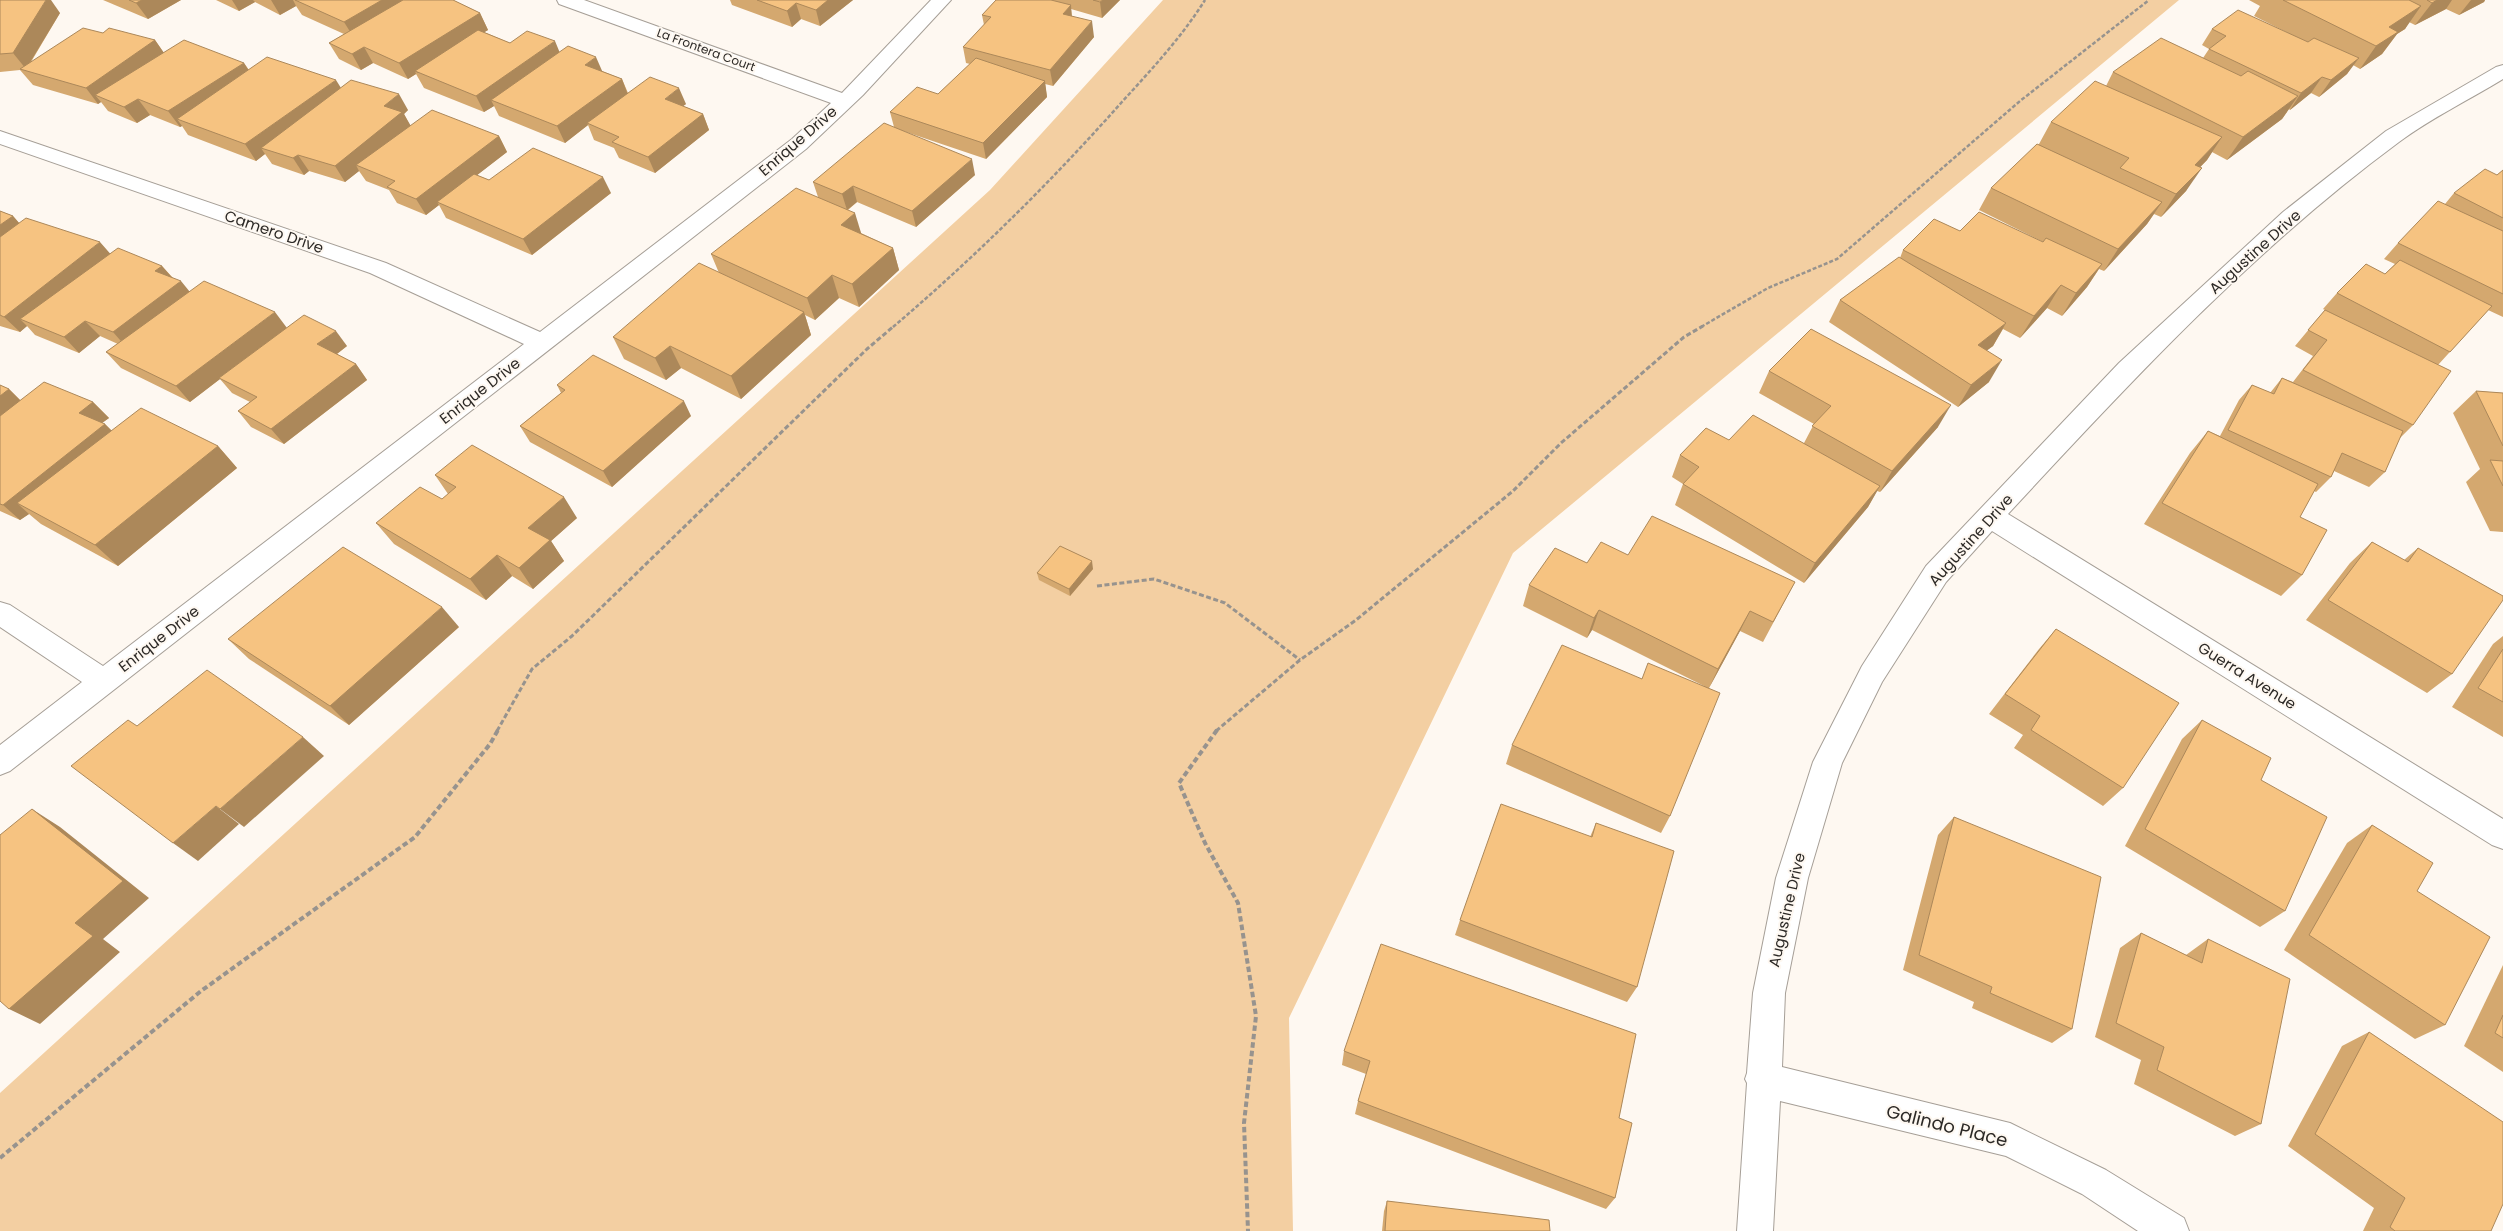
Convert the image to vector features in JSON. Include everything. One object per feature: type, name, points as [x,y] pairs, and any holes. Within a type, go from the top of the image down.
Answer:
[{"type":"street","name":"La Frontera Court","points":[[566,0],[846,100]]},
{"type":"street","name":"Enrique Drive","points":[[0,762],[799,144],[846,100],[942,0]]},
{"type":"street","name":"Augustine Drive","points":[[1755,1231],[1762,1079],[1769,993],[1792,878],[1828,762],[1872,674],[1936,574],[2128,369],[2291,217],[2393,136],[2503,71]]},
{"type":"street","name":"Camero Drive","points":[[0,137],[378,268],[542,343]]},
{"type":"street","name":"Guerra Avenue","points":[[1991,517],[2503,835]]},
{"type":"street","points":[[0,613],[104,682]]},
{"type":"street","name":"Galindo Place","points":[[1762,1079],[2010,1140],[2094,1182],[2171,1231]]},
{"type":"path","points":[[0,1158],[201,991],[338,890],[415,837],[490,744],[532,669],[572,636],[867,348],[948,280],[1063,169],[1186,30],[1205,0]]},
{"type":"path","points":[[1248,1231],[1244,1123],[1256,1016],[1238,903],[1205,843],[1179,783],[1214,732],[1300,660],[1356,620],[1513,491],[1561,444],[1634,383],[1684,337],[1768,288],[1837,259],[2020,101],[2150,0]]},
{"type":"path","points":[[1097,586],[1154,579],[1225,603],[1300,660]]},
{"type":"shaded area","points":[[1163,0],[2179,0],[1513,553],[1289,1018],[1293,1231],[0,1231],[0,1093],[990,190]]},
{"type":"building","points":[[0,0],[46,0],[13,53],[0,54]]},
{"type":"building","points":[[129,0],[142,0],[136,3]]},
{"type":"building","points":[[295,0],[382,0],[344,22]]},
{"type":"building","points":[[403,0],[453,0],[480,13],[399,63],[364,47],[352,54],[329,43]]},
{"type":"building","points":[[757,0],[828,0],[816,10],[796,3],[787,11]]},
{"type":"building","points":[[996,0],[1051,0],[1071,5],[1063,14],[1092,21],[1050,70],[963,47],[991,17],[982,15]]},
{"type":"building","points":[[2283,0],[2409,0],[2421,6],[2389,27],[2398,32],[2376,46]]},
{"type":"building","points":[[2238,10],[2308,42],[2314,38],[2359,58],[2331,80],[2322,77],[2301,93],[2209,49],[2226,36],[2212,29]]},
{"type":"building","points":[[83,28],[103,33],[109,28],[155,40],[86,88],[20,69]]},
{"type":"building","points":[[478,30],[510,43],[527,31],[555,41],[476,96],[415,71]]},
{"type":"building","points":[[2161,38],[2241,76],[2248,71],[2298,96],[2243,137],[2113,72]]},
{"type":"building","points":[[184,40],[244,63],[168,111],[138,99],[124,107],[95,95]]},
{"type":"building","points":[[568,46],[596,57],[585,65],[622,79],[557,126],[491,100]]},
{"type":"building","points":[[267,57],[336,80],[245,144],[177,119]]},
{"type":"building","points":[[976,58],[1045,81],[983,143],[890,112],[917,87],[938,94]]},
{"type":"building","points":[[650,77],[679,88],[665,99],[703,114],[648,157],[612,142],[619,137],[587,123]]},
{"type":"building","points":[[351,80],[399,94],[384,106],[402,112],[335,166],[298,155],[293,158],[261,148]]},
{"type":"building","points":[[2095,81],[2222,137],[2195,165],[2202,168],[2176,194],[2120,168],[2129,158],[2051,122]]},
{"type":"building","points":[[432,110],[499,136],[416,199],[387,187],[395,181],[356,165]]},
{"type":"building","points":[[884,123],[972,159],[912,211],[853,186],[842,194],[813,182]]},
{"type":"building","points":[[2037,144],[2162,202],[2118,249],[1991,188]]},
{"type":"building","points":[[533,148],[603,177],[523,239],[437,202],[474,174],[489,180]]},
{"type":"building","points":[[2485,169],[2497,175],[2503,170],[2503,218],[2454,193]]},
{"type":"building","points":[[796,188],[855,213],[841,225],[893,248],[852,284],[832,275],[807,298],[711,254]]},
{"type":"building","points":[[2438,201],[2503,231],[2503,294],[2398,243]]},
{"type":"building","points":[[0,211],[13,216],[0,225]]},
{"type":"building","points":[[1979,212],[2043,242],[2046,238],[2102,264],[2076,293],[2061,285],[2034,316],[1903,250],[1934,219],[1960,231]]},
{"type":"building","points":[[26,218],[100,242],[4,317],[0,315],[0,237]]},
{"type":"building","points":[[118,248],[162,266],[155,271],[181,281],[113,332],[85,321],[64,337],[20,319]]},
{"type":"building","points":[[1899,257],[2006,323],[1978,345],[2002,360],[1971,385],[1840,300]]},
{"type":"building","points":[[2400,260],[2492,306],[2450,352],[2337,293],[2366,264],[2385,274]]},
{"type":"building","points":[[699,263],[804,312],[731,376],[670,346],[655,358],[613,337]]},
{"type":"building","points":[[204,281],[275,312],[176,386],[106,352]]},
{"type":"building","points":[[2325,310],[2451,371],[2413,425],[2303,370],[2327,340],[2308,330]]},
{"type":"building","points":[[304,315],[336,331],[317,344],[356,364],[271,429],[238,411],[257,397],[219,378]]},
{"type":"building","points":[[1811,329],[1951,405],[1892,471],[1812,426],[1831,406],[1769,371]]},
{"type":"building","points":[[593,355],[684,401],[603,471],[520,426],[565,390],[557,385]]},
{"type":"building","points":[[2282,378],[2403,431],[2385,472],[2342,453],[2331,477],[2228,430],[2252,385],[2274,394]]},
{"type":"building","points":[[44,382],[93,402],[79,413],[105,424],[3,505],[0,504],[0,416]]},
{"type":"building","points":[[0,385],[9,389],[0,396]]},
{"type":"building","points":[[2476,391],[2503,393],[2503,446]]},
{"type":"building","points":[[141,408],[218,446],[95,545],[17,503]]},
{"type":"building","points":[[1753,415],[1880,486],[1815,563],[1683,484],[1699,467],[1680,455],[1706,428],[1729,440]]},
{"type":"building","points":[[2208,431],[2318,484],[2300,517],[2327,530],[2302,575],[2162,503]]},
{"type":"building","points":[[472,445],[564,497],[528,528],[550,540],[519,568],[497,555],[470,579],[376,523],[420,487],[442,499],[456,487],[435,475]]},
{"type":"building","points":[[2490,460],[2503,461],[2503,486]]},
{"type":"building","points":[[1652,516],[1795,582],[1773,622],[1750,611],[1718,669],[1599,610],[1594,618],[1529,585],[1555,548],[1587,563],[1601,542],[1628,555]]},
{"type":"building","points":[[2372,542],[2408,562],[2418,548],[2503,596],[2503,600],[2452,674],[2328,600]]},
{"type":"building","points":[[1060,546],[1092,561],[1069,589],[1037,573]]},
{"type":"building","points":[[343,547],[442,607],[330,706],[228,639]]},
{"type":"building","points":[[2056,629],[2179,703],[2123,788],[2031,730],[2040,716],[2005,694]]},
{"type":"building","points":[[1562,645],[1642,679],[1648,663],[1720,693],[1670,816],[1512,745]]},
{"type":"building","points":[[2503,649],[2503,702],[2478,688]]},
{"type":"building","points":[[207,670],[303,737],[220,809],[216,806],[173,843],[71,766],[128,720],[137,726]]},
{"type":"building","points":[[2202,720],[2271,758],[2261,780],[2327,817],[2285,911],[2145,829]]},
{"type":"building","points":[[1501,804],[1592,837],[1596,823],[1674,851],[1637,987],[1460,920]]},
{"type":"building","points":[[32,809],[123,881],[75,923],[93,936],[9,1009],[0,1001],[0,835]]},
{"type":"building","points":[[1954,817],[2101,877],[2072,1029],[1990,993],[1992,987],[1919,955]]},
{"type":"building","points":[[2372,825],[2433,863],[2417,891],[2490,937],[2445,1025],[2309,935]]},
{"type":"building","points":[[2141,933],[2202,963],[2208,939],[2290,979],[2261,1124],[2157,1070],[2164,1047],[2116,1023]]},
{"type":"building","points":[[1381,944],[1636,1034],[1619,1118],[1632,1123],[1615,1198],[1358,1101],[1370,1061],[1344,1051]]},
{"type":"building","points":[[2503,1015],[2503,1038],[2495,1033]]},
{"type":"building","points":[[2369,1032],[2503,1122],[2503,1204],[2491,1231],[2395,1231],[2390,1227],[2405,1198],[2315,1134]]},
{"type":"building","points":[[1387,1201],[1549,1220],[1550,1231],[1385,1231]]}]
